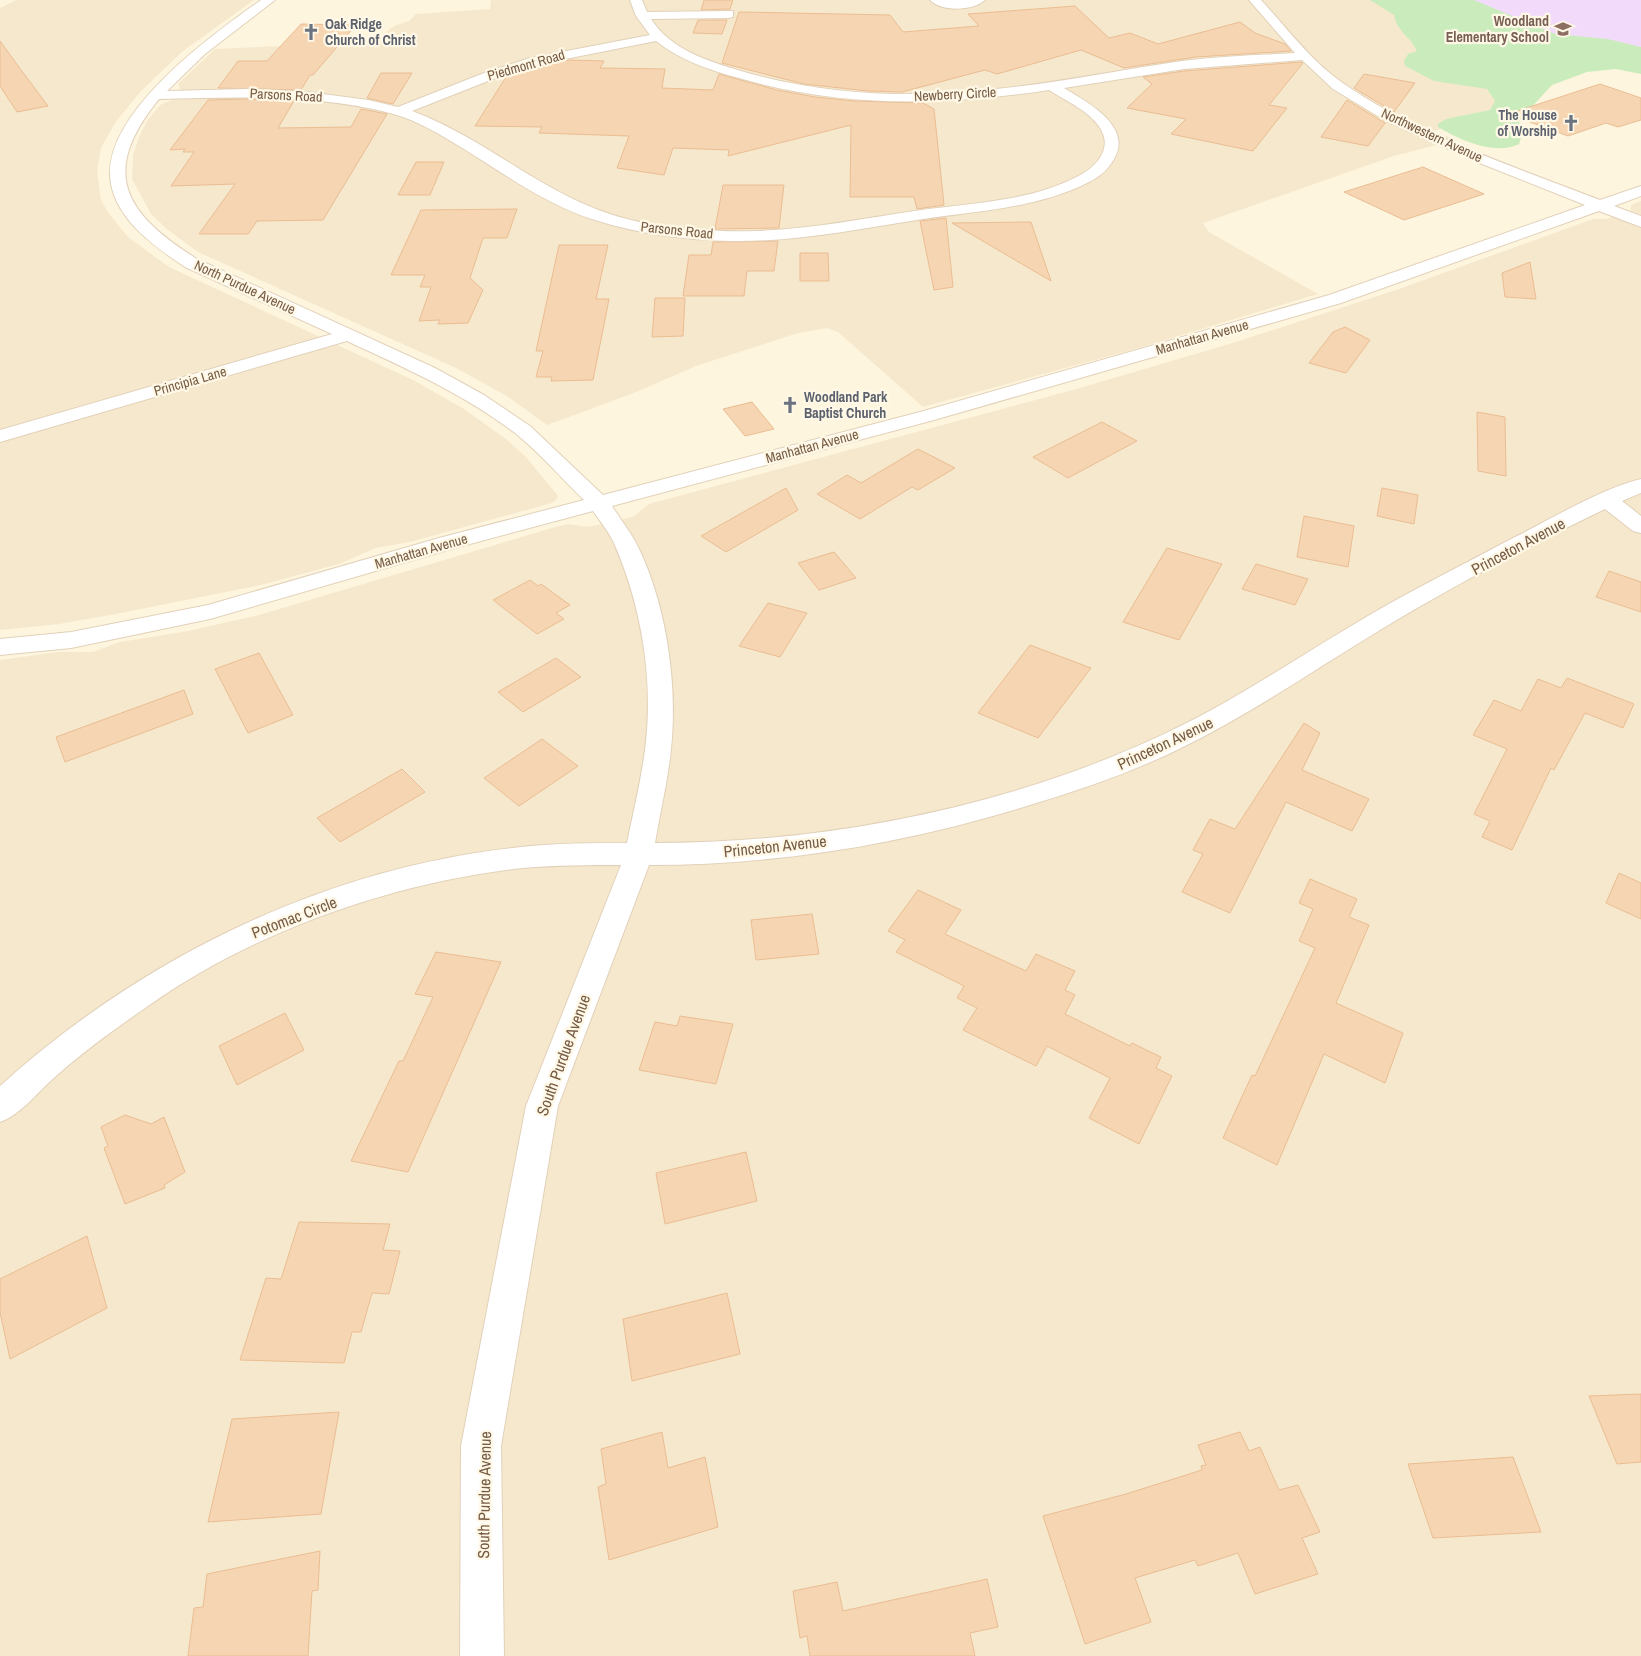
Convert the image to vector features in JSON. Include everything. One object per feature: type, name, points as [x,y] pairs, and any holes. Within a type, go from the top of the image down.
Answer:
[{"type":"street","name":"North Purdue Avenue","points":[[269,0],[199,52],[156,94],[128,132],[119,150],[116,170],[127,206],[137,220],[158,242],[191,263],[428,372],[477,399],[523,430],[599,503]]},
{"type":"street","name":"Newberry Circle","points":[[636,0],[642,16],[657,37],[699,62],[759,81],[809,91],[867,97],[968,96],[1185,65],[1305,56]]},
{"type":"street","points":[[936,0],[943,4],[979,0]]},
{"type":"street","name":"Northwestern Avenue","points":[[1256,0],[1305,56],[1338,86],[1391,118],[1435,139],[1641,222]]},
{"type":"street","points":[[642,16],[729,14]]},
{"type":"street","name":"Piedmont Road","points":[[400,111],[520,65],[590,48],[657,37]]},
{"type":"street","name":"Parsons Road","points":[[156,94],[302,94],[352,101],[400,111],[446,132],[554,197],[597,216],[661,231],[726,235],[776,234],[1020,199],[1060,190],[1082,181],[1104,165],[1112,144],[1111,134],[1106,125],[1097,116],[1050,85]]},
{"type":"street","name":"Manhattan Avenue","points":[[0,647],[72,640],[210,612],[447,543],[927,416],[1335,299],[1641,191]]},
{"type":"street","name":"Principia Lane","points":[[0,436],[349,335]]},
{"type":"street","name":"Principia Lane","points":[[0,452],[31,426]]},
{"type":"street","name":"Princeton Avenue","points":[[639,855],[726,852],[822,842],[932,821],[980,809],[1019,799],[1104,771],[1201,728],[1374,623],[1606,500],[1641,485]]},
{"type":"street","points":[[1606,500],[1641,526]]},
{"type":"street","name":"South Purdue Avenue","points":[[482,1656],[481,1446],[542,1106],[639,855],[658,750],[661,701],[658,656],[641,584],[624,541],[599,503]]},
{"type":"street","name":"Potomac Circle","points":[[0,1107],[44,1064],[140,993],[197,959],[280,920],[372,888],[467,865],[549,855],[639,855]]},
{"type":"shaded area","points":[[16,0],[254,0],[183,51],[141,91],[115,123],[101,148],[97,171],[101,200],[107,211],[128,237],[169,267],[415,381],[464,409],[506,439],[527,458],[558,496],[556,500],[552,503],[410,542],[376,548],[339,564],[261,585],[59,624],[0,630],[0,8]]},
{"type":"shaded area","points":[[491,0],[1404,0],[1505,108],[1434,131],[1456,140],[1394,156],[1203,223],[1209,232],[1318,294],[1142,347],[923,407],[838,332],[827,328],[798,333],[696,366],[634,393],[547,425],[507,396],[456,368],[198,252],[168,230],[151,214],[132,179],[133,155],[147,121],[160,105],[172,100],[180,88],[178,84],[215,49],[374,42],[394,26],[409,21],[416,14],[490,9]]},
{"type":"shaded area","name":"Woodland Elementary School","points":[[1404,0],[1641,0],[1641,53],[1555,41]]},
{"type":"shaded area","points":[[1641,201],[1641,1656],[0,1656],[0,660],[58,652],[93,652],[120,642],[188,631],[259,615],[552,528],[568,524],[588,527],[633,517],[649,504],[1080,388],[1236,342],[1399,289],[1593,219],[1607,219],[1631,210],[1631,205]]},
{"type":"green space","points":[[1370,0],[1474,0],[1555,34],[1608,39],[1641,47],[1641,74],[1616,69],[1587,72],[1552,85],[1519,121],[1522,135],[1519,144],[1499,148],[1478,145],[1447,132],[1438,127],[1438,124],[1446,119],[1490,110],[1495,101],[1487,89],[1434,81],[1405,66],[1404,61],[1408,54],[1417,51],[1398,26],[1394,15]]},
{"type":"building","points":[[704,0],[733,0],[730,9],[701,10]]},
{"type":"building","points":[[1075,6],[1109,38],[1130,33],[1158,44],[1240,22],[1255,33],[1285,44],[1291,51],[1196,57],[1124,68],[1081,50],[997,74],[985,70],[902,92],[868,91],[804,84],[722,63],[739,12],[890,15],[903,32],[979,26],[968,14]]},
{"type":"building","points":[[698,20],[727,20],[722,34],[693,33]]},
{"type":"building","points":[[301,24],[356,25],[313,75],[310,75],[301,90],[218,88],[238,61],[267,61]]},
{"type":"building","points":[[0,41],[48,106],[17,112],[0,86]]},
{"type":"building","points":[[569,60],[604,61],[600,68],[665,69],[662,88],[713,90],[719,74],[777,90],[815,97],[854,101],[923,103],[934,109],[944,205],[917,209],[914,197],[850,197],[851,125],[728,156],[729,150],[673,148],[664,175],[617,168],[629,136],[539,133],[542,127],[475,126],[506,77],[540,66]]},
{"type":"building","points":[[1303,63],[1269,105],[1287,108],[1253,151],[1171,134],[1186,119],[1127,108],[1152,84],[1143,77],[1184,71]]},
{"type":"building","points":[[381,73],[412,73],[393,104],[367,98]]},
{"type":"building","points":[[1364,74],[1415,83],[1394,112],[1354,88]]},
{"type":"building","points":[[1600,84],[1641,98],[1641,120],[1618,127],[1606,123],[1568,136],[1508,114]]},
{"type":"building","points":[[208,100],[294,101],[278,128],[351,127],[361,109],[387,114],[323,220],[257,221],[248,234],[199,234],[235,184],[171,186],[194,152],[183,152],[185,149],[170,150]]},
{"type":"building","points":[[1347,100],[1385,123],[1368,146],[1321,137]]},
{"type":"building","points":[[416,162],[444,162],[430,195],[398,195]]},
{"type":"building","points":[[1423,167],[1484,194],[1404,220],[1344,192]]},
{"type":"building","points":[[723,185],[784,185],[779,228],[715,229]]},
{"type":"building","points":[[517,209],[507,238],[483,238],[470,278],[483,290],[468,323],[438,324],[440,320],[419,321],[431,287],[420,287],[425,275],[391,275],[421,210]]},
{"type":"building","points":[[946,218],[953,287],[934,290],[920,221]]},
{"type":"building","points":[[1031,222],[1051,281],[952,223]]},
{"type":"building","points":[[778,241],[774,271],[747,271],[744,296],[683,296],[689,255],[711,255],[713,242]]},
{"type":"building","points":[[559,245],[608,245],[596,299],[609,299],[593,380],[551,381],[552,377],[536,377],[543,351],[536,351]]},
{"type":"building","points":[[800,253],[828,253],[829,281],[800,281]]},
{"type":"building","points":[[1530,262],[1536,299],[1505,297],[1502,273]]},
{"type":"building","points":[[655,298],[685,298],[683,336],[652,337]]},
{"type":"building","points":[[1345,327],[1370,340],[1346,373],[1309,363],[1333,332]]},
{"type":"building","points":[[752,402],[774,429],[745,436],[723,409]]},
{"type":"building","points":[[1477,412],[1505,417],[1506,476],[1478,471]]},
{"type":"building","points":[[1102,422],[1137,441],[1068,478],[1033,457]]},
{"type":"building","points":[[918,449],[955,468],[918,490],[912,487],[860,519],[817,494],[847,475],[861,483]]},
{"type":"building","points":[[786,488],[798,510],[726,552],[701,536]]},
{"type":"building","points":[[1382,488],[1418,495],[1414,524],[1377,516]]},
{"type":"building","points":[[1304,516],[1354,526],[1348,567],[1297,557]]},
{"type":"building","points":[[1167,548],[1222,564],[1179,640],[1123,622]]},
{"type":"building","points":[[834,552],[856,578],[819,590],[798,563]]},
{"type":"building","points":[[1256,564],[1308,579],[1295,605],[1242,589]]},
{"type":"building","points":[[1609,571],[1641,582],[1641,612],[1596,597]]},
{"type":"building","points":[[530,580],[538,586],[541,584],[570,605],[556,613],[564,619],[537,634],[493,600]]},
{"type":"building","points":[[768,603],[807,613],[780,657],[739,646]]},
{"type":"building","points":[[1030,645],[1091,668],[1038,738],[978,713]]},
{"type":"building","points":[[259,653],[293,715],[248,733],[215,669]]},
{"type":"building","points":[[556,658],[581,677],[523,712],[498,692]]},
{"type":"building","points":[[1567,678],[1634,704],[1623,728],[1585,713],[1554,770],[1551,768],[1512,850],[1482,837],[1490,821],[1474,814],[1507,749],[1473,735],[1494,700],[1521,711],[1538,679],[1561,688]]},
{"type":"building","points":[[184,690],[193,714],[65,762],[56,737]]},
{"type":"building","points":[[1304,723],[1320,733],[1302,770],[1369,799],[1352,831],[1286,802],[1230,913],[1182,892],[1203,854],[1193,850],[1210,819],[1235,829]]},
{"type":"building","points":[[542,739],[578,766],[519,806],[484,778]]},
{"type":"building","points":[[402,769],[425,792],[340,842],[317,818]]},
{"type":"building","points":[[1619,873],[1641,883],[1641,919],[1606,903]]},
{"type":"building","points":[[1310,879],[1357,899],[1349,917],[1369,925],[1336,1003],[1403,1033],[1385,1083],[1324,1054],[1277,1165],[1223,1138],[1252,1075],[1255,1076],[1315,948],[1299,941],[1313,909],[1299,903]]},
{"type":"building","points":[[918,890],[961,910],[945,934],[1026,971],[1036,954],[1075,971],[1065,990],[1075,995],[1065,1014],[1130,1046],[1132,1043],[1161,1057],[1156,1068],[1172,1076],[1139,1144],[1089,1118],[1110,1078],[1047,1046],[1036,1066],[963,1030],[977,1008],[957,998],[964,986],[896,952],[905,940],[888,931]]},
{"type":"building","points":[[812,914],[819,954],[756,960],[751,920]]},
{"type":"building","points":[[436,952],[501,962],[408,1172],[351,1161],[399,1061],[403,1061],[433,997],[415,994]]},
{"type":"building","points":[[285,1013],[304,1050],[237,1085],[219,1046]]},
{"type":"building","points":[[680,1016],[733,1024],[716,1084],[639,1070],[655,1022],[677,1026]]},
{"type":"building","points":[[125,1115],[151,1124],[164,1117],[185,1172],[164,1185],[165,1188],[125,1204],[104,1148],[108,1146],[101,1127]]},
{"type":"building","points":[[746,1152],[757,1201],[665,1224],[656,1173]]},
{"type":"building","points":[[299,1222],[390,1224],[383,1250],[400,1251],[389,1294],[372,1293],[361,1332],[352,1332],[344,1363],[240,1360],[266,1278],[281,1279]]},
{"type":"building","points":[[87,1236],[107,1308],[10,1359],[0,1312],[0,1279]]},
{"type":"building","points":[[727,1293],[740,1354],[632,1381],[623,1319]]},
{"type":"building","points":[[1641,1394],[1641,1462],[1617,1464],[1589,1396]]},
{"type":"building","points":[[339,1412],[321,1514],[208,1522],[232,1419]]},
{"type":"building","points":[[662,1432],[668,1468],[705,1457],[718,1527],[609,1560],[598,1487],[606,1484],[601,1449]]},
{"type":"building","points":[[1240,1432],[1249,1451],[1260,1447],[1279,1490],[1298,1485],[1320,1532],[1302,1538],[1318,1574],[1255,1594],[1238,1553],[1198,1566],[1195,1560],[1135,1578],[1151,1622],[1085,1644],[1043,1516],[1126,1494],[1202,1470],[1201,1466],[1206,1465],[1198,1445]]},
{"type":"building","points":[[1513,1457],[1541,1532],[1433,1538],[1408,1464]]},
{"type":"building","points":[[320,1551],[318,1590],[312,1591],[308,1656],[188,1656],[194,1608],[203,1607],[207,1574]]},
{"type":"building","points":[[987,1579],[998,1627],[970,1633],[975,1656],[810,1656],[807,1636],[800,1638],[793,1591],[837,1582],[843,1611]]},
{"type":"place","name":"Woodland Elementary School","points":[[1563,29]]},
{"type":"place","name":"Oak Ridge Church of Christ","points":[[311,32]]},
{"type":"place","name":"The House of Worship","points":[[1571,123]]},
{"type":"place","name":"Woodland Park Baptist Church","points":[[790,405]]}]
